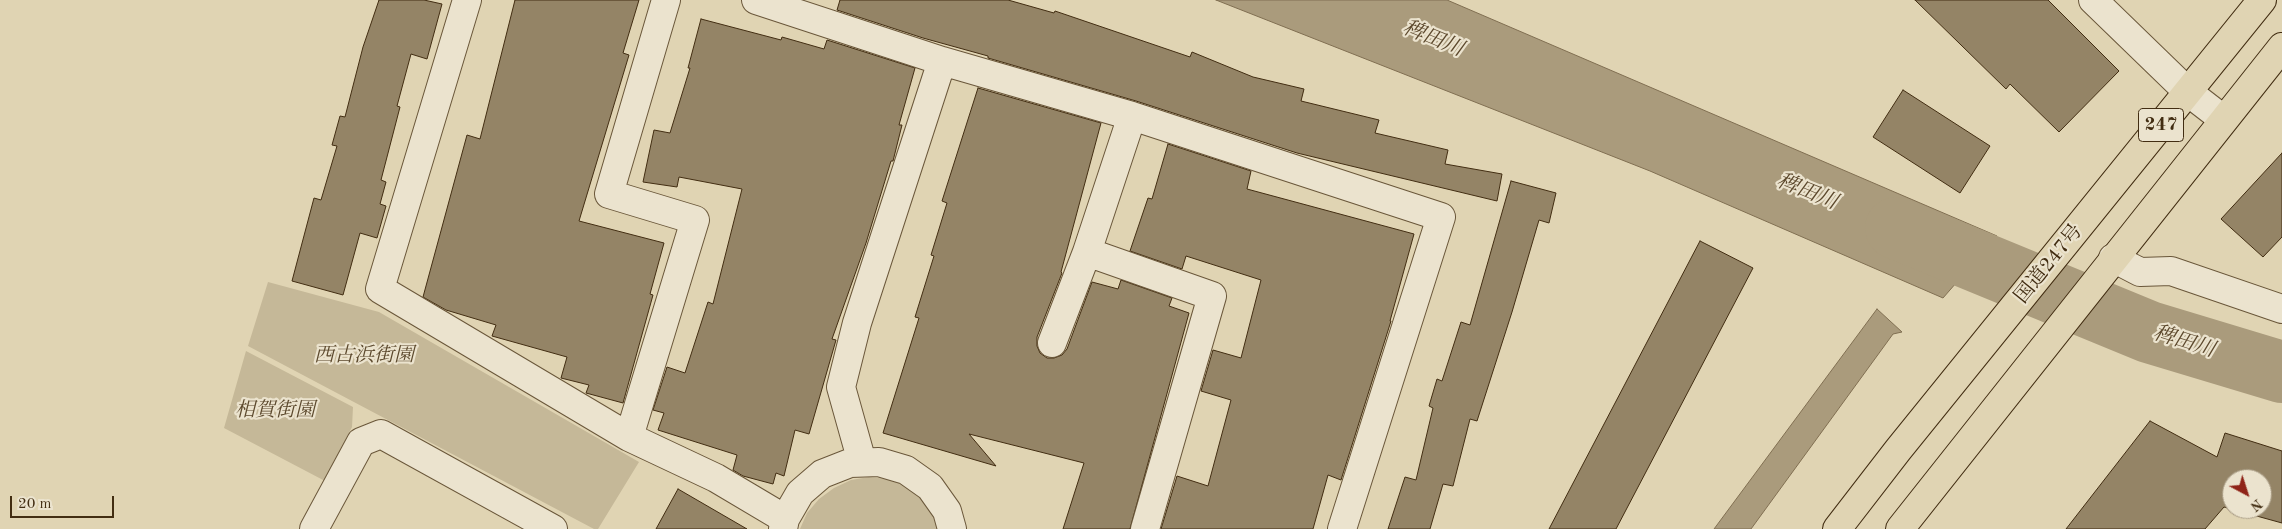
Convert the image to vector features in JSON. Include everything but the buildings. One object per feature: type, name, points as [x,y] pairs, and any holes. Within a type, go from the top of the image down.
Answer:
[{"type":"highway","name":"国道247号","points":[[1837,529],[2060,249],[2262,0]]},
{"type":"highway","name":"247","points":[[1907,526],[2109,263],[2282,47]]},
{"type":"street","points":[[467,0],[380,289],[629,437],[716,478],[784,524],[800,493],[822,474],[850,463],[879,462],[906,470],[930,487],[947,511],[952,529]]},
{"type":"street","points":[[629,437],[695,220],[609,194],[666,0]]},
{"type":"street","points":[[756,0],[942,61],[1132,116],[1441,217],[1342,529]]},
{"type":"street","points":[[2092,0],[2188,92],[2223,119]]},
{"type":"street","points":[[862,462],[841,387],[857,323],[942,61]]},
{"type":"street","points":[[1052,343],[1087,252],[1132,116]]},
{"type":"street","points":[[1087,252],[1212,296],[1145,529]]},
{"type":"street","points":[[2109,263],[2140,272],[2171,272],[2282,309]]},
{"type":"street","points":[[314,529],[361,442],[381,434],[544,527]]},
{"type":"green space","name":"西古浜街園","points":[[268,282],[379,312],[639,462],[598,529],[594,529],[248,346]]},
{"type":"green space","name":"相賀街園","points":[[246,351],[353,407],[352,427],[325,481],[224,428]]},
{"type":"green space","points":[[869,477],[888,479],[907,486],[923,499],[936,515],[942,529],[800,529],[807,513],[819,499],[834,488],[851,480]]},
{"type":"water","points":[[1216,0],[1447,0],[1997,236],[1943,298],[1650,171]]},
{"type":"water","points":[[1877,309],[1902,332],[1893,334],[1751,529],[1714,529]]},
{"type":"waterway","name":"稗田川","points":[[1896,228],[2149,332],[2282,372]]}]
